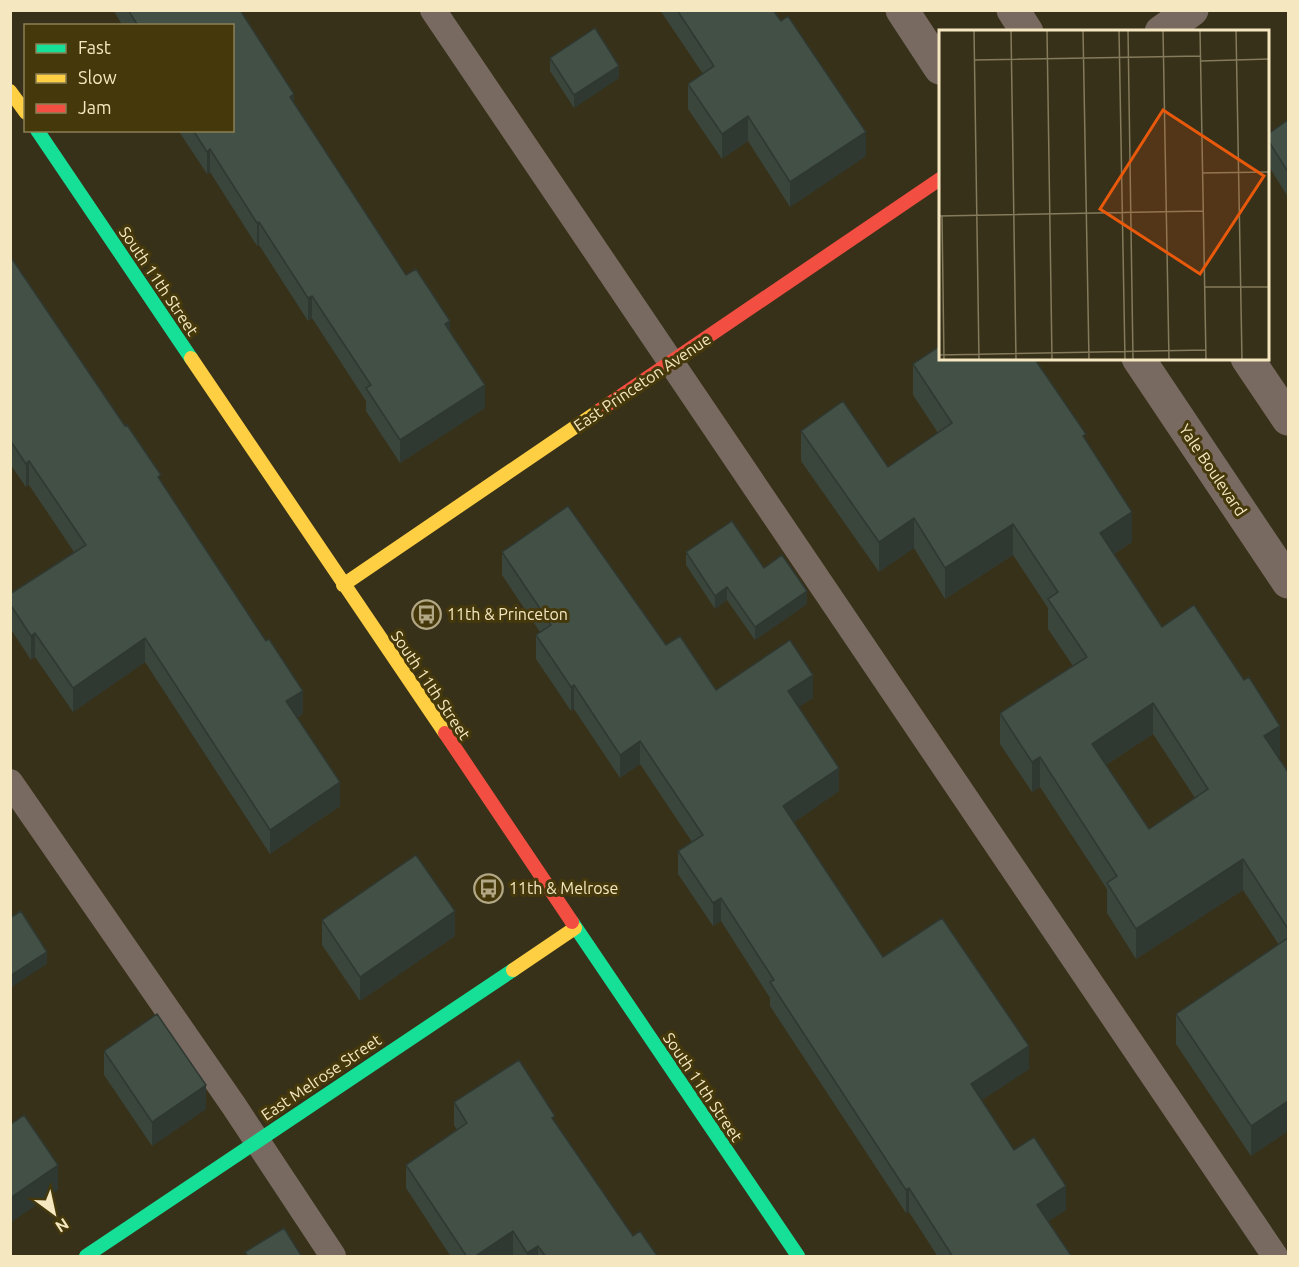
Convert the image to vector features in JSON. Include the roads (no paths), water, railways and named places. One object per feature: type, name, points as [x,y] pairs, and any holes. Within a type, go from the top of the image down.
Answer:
[{"type":"street","points":[[902,10],[939,66]]},
{"type":"street","points":[[1013,10],[1026,30]]},
{"type":"street","points":[[1164,30],[1192,10]]},
{"type":"street","points":[[10,91],[24,110]]},
{"type":"street","name":"South 11th Street","points":[[38,132],[798,1257]]},
{"type":"street","name":"East Princeton Avenue","points":[[343,585],[939,180]]},
{"type":"street","name":"Yale Boulevard","points":[[1139,360],[1288,582]]},
{"type":"street","points":[[1248,360],[1288,419]]},
{"type":"street","name":"East Melrose Street","points":[[86,1257],[575,928]]},
{"type":"lane","points":[[433,10],[1275,1257]]},
{"type":"lane","points":[[10,782],[257,1141],[333,1257]]},
{"type":"place","name":"11th & Princeton","points":[[426,614]]},
{"type":"place","name":"11th & Melrose","points":[[488,888]]}]
